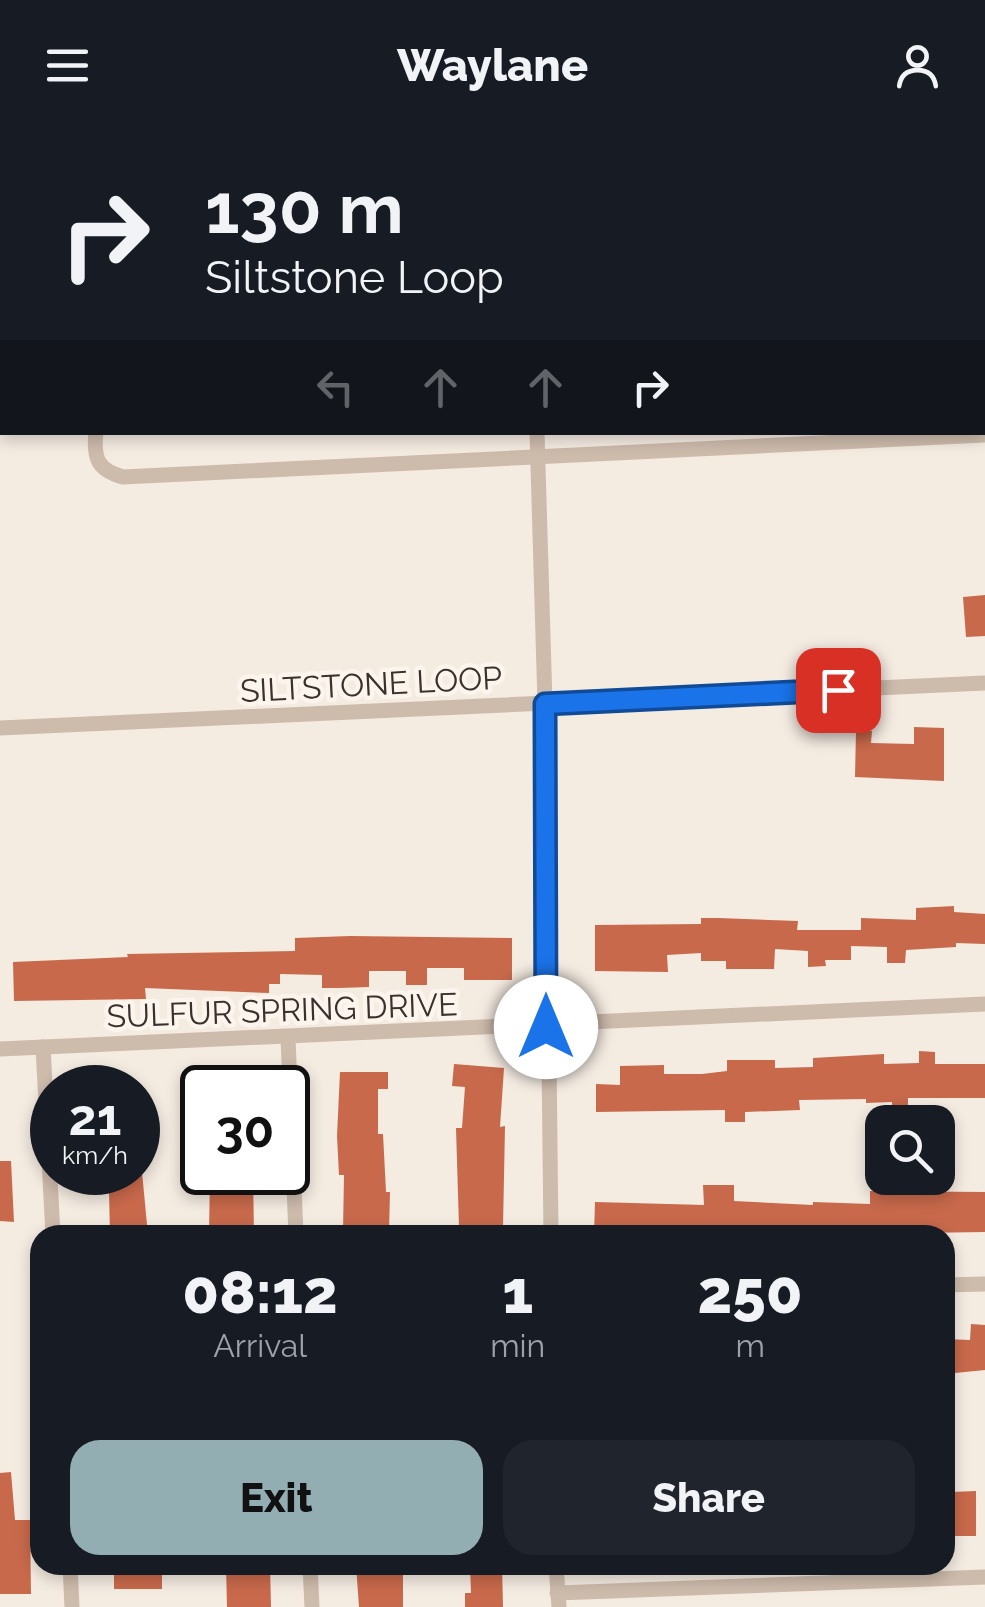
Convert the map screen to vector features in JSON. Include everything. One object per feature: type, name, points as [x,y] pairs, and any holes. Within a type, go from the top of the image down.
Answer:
[{"type":"street","points":[[96,435],[96,461],[105,472],[123,477],[985,435]]},
{"type":"street","points":[[537,435],[545,704],[550,1225]]},
{"type":"street","name":"SILTSTONE LOOP","points":[[0,728],[985,682]]},
{"type":"street","name":"SULFUR SPRING DRIVE","points":[[0,1049],[985,1004]]},
{"type":"street","points":[[288,1038],[296,1225]]},
{"type":"street","points":[[43,1047],[52,1225]]},
{"type":"street","points":[[955,1285],[985,1284]]},
{"type":"street","points":[[70,1575],[72,1607]]},
{"type":"street","points":[[310,1575],[312,1607]]},
{"type":"street","points":[[557,1575],[558,1600],[985,1577]]},
{"type":"building","points":[[985,595],[985,636],[966,637],[963,597]]},
{"type":"building","points":[[914,727],[944,728],[944,781],[855,777],[856,731],[872,731],[871,743],[914,744]]},
{"type":"building","points":[[954,906],[954,912],[985,914],[985,944],[956,943],[956,947],[906,950],[905,963],[887,963],[887,947],[851,946],[851,960],[825,960],[826,966],[808,967],[808,951],[775,949],[774,969],[726,969],[726,961],[701,961],[701,953],[667,955],[668,972],[595,971],[595,925],[701,924],[701,918],[719,918],[798,921],[797,930],[861,930],[861,918],[916,920],[916,908]]},
{"type":"building","points":[[295,938],[512,938],[512,980],[464,980],[464,968],[427,968],[427,985],[406,985],[406,971],[369,971],[369,987],[322,988],[322,975],[280,974],[280,984],[269,984],[269,993],[145,988],[146,999],[14,1001],[13,962],[128,957],[127,954],[295,951]]},
{"type":"building","points":[[919,1051],[935,1052],[935,1064],[985,1064],[985,1098],[908,1098],[908,1105],[866,1103],[866,1099],[799,1100],[800,1110],[745,1112],[745,1122],[725,1122],[725,1110],[596,1112],[596,1084],[620,1085],[620,1066],[664,1065],[664,1074],[702,1074],[727,1071],[727,1060],[775,1060],[775,1068],[813,1067],[813,1058],[884,1054],[884,1064],[919,1063]]},
{"type":"building","points":[[454,1064],[504,1068],[500,1127],[505,1126],[503,1225],[459,1225],[456,1128],[462,1128],[465,1087],[452,1086]]},
{"type":"building","points":[[340,1072],[388,1072],[388,1089],[378,1089],[378,1134],[383,1134],[386,1192],[390,1192],[389,1225],[343,1225],[344,1175],[339,1175]]},
{"type":"building","points":[[0,1161],[11,1161],[14,1222],[0,1221]]},
{"type":"building","points":[[703,1185],[734,1185],[734,1201],[813,1205],[870,1204],[870,1195],[985,1192],[985,1232],[955,1232],[955,1225],[594,1225],[595,1202],[704,1205]]},
{"type":"building","points":[[109,1195],[144,1195],[147,1225],[110,1225]]},
{"type":"building","points":[[210,1195],[253,1195],[254,1225],[209,1225]]},
{"type":"building","points":[[971,1324],[985,1325],[985,1370],[955,1373],[955,1339],[970,1340]]},
{"type":"building","points":[[11,1472],[15,1520],[30,1520],[31,1594],[0,1594],[0,1473]]},
{"type":"building","points":[[976,1491],[976,1536],[955,1536],[955,1492]]},
{"type":"building","points":[[114,1575],[162,1575],[162,1589],[114,1589]]},
{"type":"building","points":[[226,1575],[270,1575],[271,1607],[227,1607]]},
{"type":"building","points":[[357,1575],[403,1575],[403,1607],[359,1607]]},
{"type":"building","points":[[470,1575],[502,1575],[503,1607],[465,1607],[465,1593],[471,1593]]},
{"type":"route","points":[[546,1027],[545,704],[838,690]]}]
